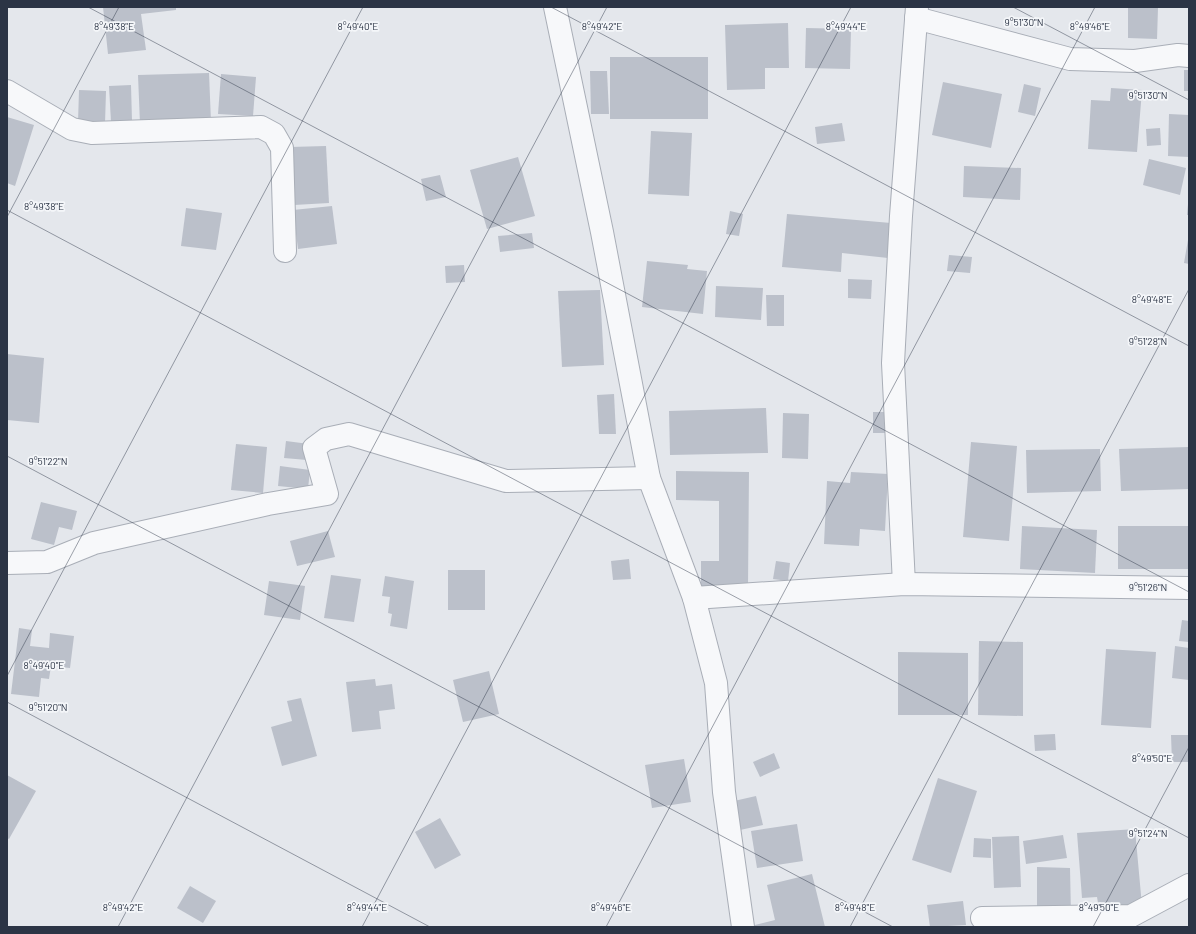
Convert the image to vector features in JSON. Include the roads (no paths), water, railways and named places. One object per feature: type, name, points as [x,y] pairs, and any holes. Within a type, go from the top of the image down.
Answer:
[{"type":"street","points":[[555,7],[602,232],[649,478],[694,598],[716,683],[724,792],[743,927]]},
{"type":"street","points":[[904,584],[893,363],[901,216],[917,13],[1070,59],[1135,61],[1178,55],[1189,56]]},
{"type":"street","points":[[7,91],[66,126],[92,133],[261,128],[274,134],[282,148],[285,251]]},
{"type":"street","points":[[7,563],[47,562],[94,543],[268,504],[327,494],[314,448],[326,439],[349,434],[506,481],[649,478]]},
{"type":"street","points":[[694,598],[904,584],[1189,588]]},
{"type":"street","points":[[982,918],[1130,922],[1189,885]]}]
